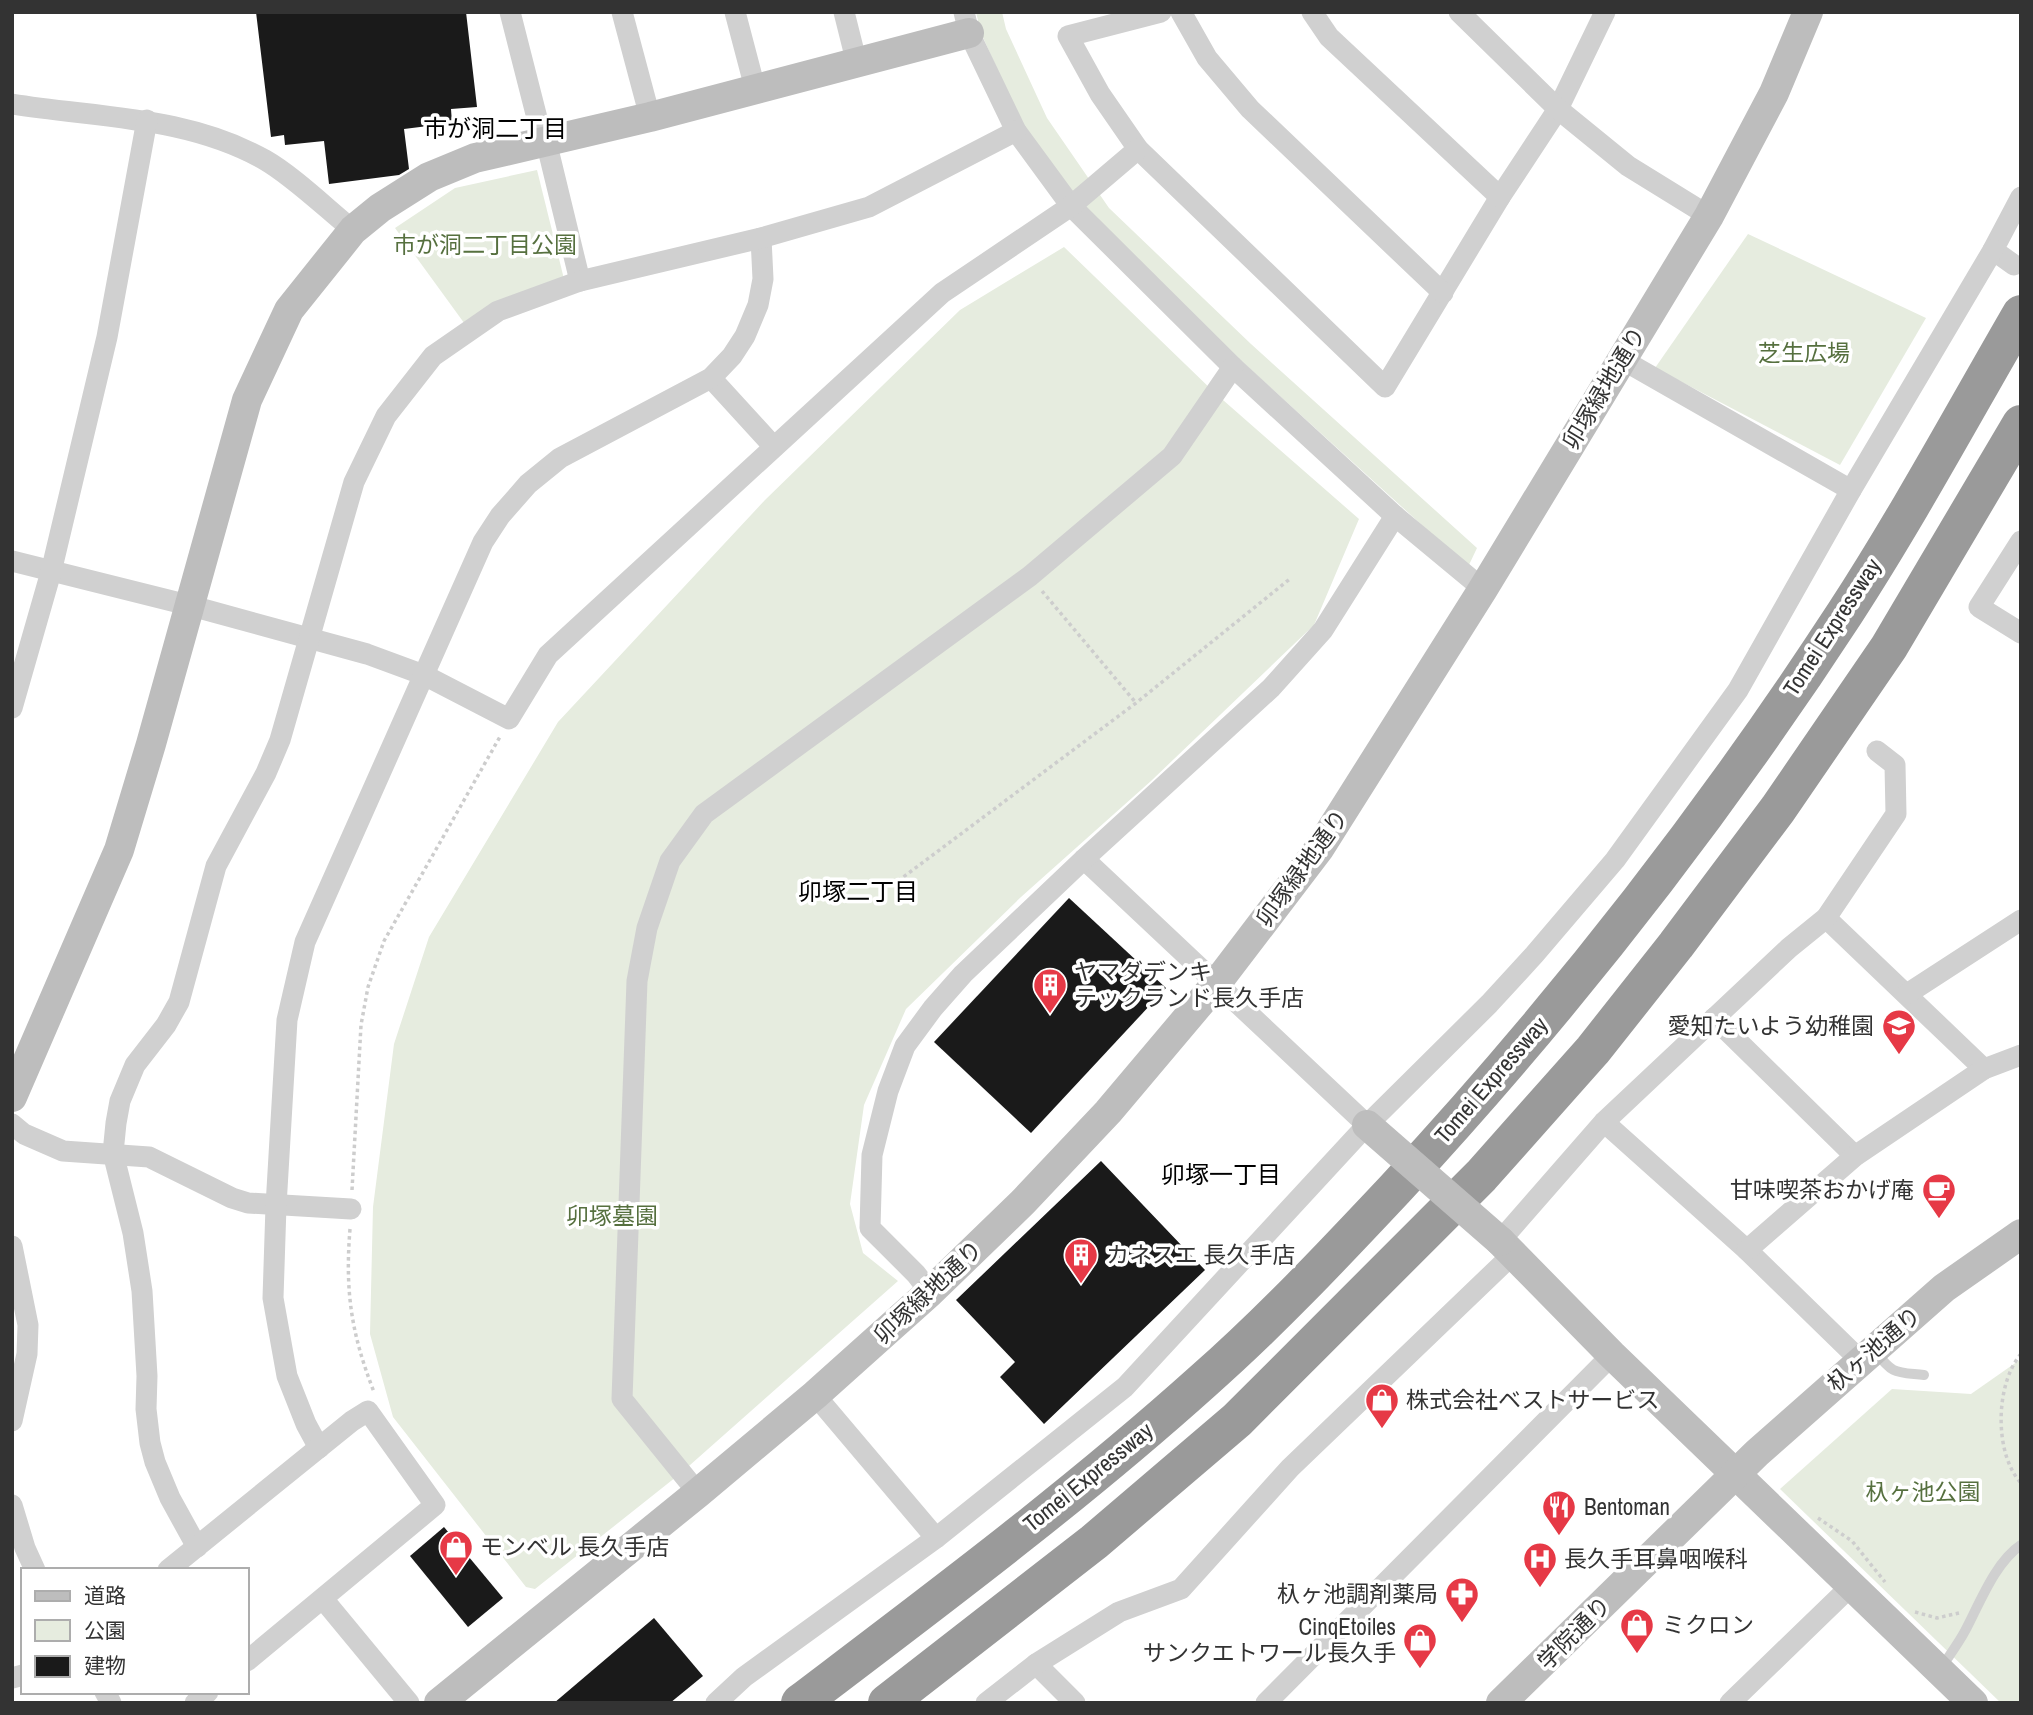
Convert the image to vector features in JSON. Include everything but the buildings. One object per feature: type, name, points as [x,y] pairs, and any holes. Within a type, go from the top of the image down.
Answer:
[{"type":"highway","name":"Tomei Expressway","points":[[800,1703],[1073,1492],[1205,1380],[1333,1255],[1451,1128],[1549,1013],[1725,786],[1845,612],[1944,449],[2021,314]]},
{"type":"highway","points":[[887,1703],[1094,1542],[1237,1420],[1481,1176],[1593,1050],[1778,809],[1889,647],[2021,424]]},
{"type":"street","points":[[510,12],[537,118],[546,141],[580,281]]},
{"type":"street","points":[[622,12],[650,117]]},
{"type":"street","points":[[735,12],[755,88]]},
{"type":"street","points":[[844,12],[857,64]]},
{"type":"street","points":[[1161,12],[1068,36],[1100,94],[1138,149],[1385,387],[1500,197],[1558,109],[1605,12]]},
{"type":"street","points":[[1181,12],[1207,58],[1250,109],[1443,293]]},
{"type":"street","points":[[1312,12],[1329,37],[1500,197]]},
{"type":"street","points":[[1459,12],[1558,109],[1628,166],[1709,216]]},
{"type":"street","name":"卯塚緑地通り","points":[[439,1703],[698,1493],[815,1395],[930,1292],[1023,1202],[1108,1112],[1216,984],[1319,849],[1483,589],[1709,216],[1774,93],[1808,12]]},
{"type":"street","points":[[12,1097],[119,850],[247,400],[289,310],[353,230],[380,208],[429,177],[475,158],[857,64],[967,23],[1016,131],[1071,206],[1233,367],[1395,516],[1483,589]]},
{"type":"street","points":[[12,104],[147,120],[215,136],[267,161],[353,230]]},
{"type":"street","points":[[12,708],[51,572],[107,337],[147,120]]},
{"type":"street","points":[[197,1547],[170,1498],[150,1443],[146,1409],[147,1376],[142,1291],[133,1233],[113,1153],[116,1123],[127,1082],[135,1065],[166,1025],[179,1002],[216,866],[280,740],[354,482],[386,416],[433,355],[498,311],[580,281],[761,238],[869,207],[1016,131]]},
{"type":"street","points":[[12,561],[367,653],[424,675],[509,719],[548,655],[942,293],[1071,206],[1138,149]]},
{"type":"street","points":[[716,1703],[744,1677],[936,1538],[1125,1387],[1367,1125],[1489,1004],[1534,955],[1615,860],[1738,690],[1851,490],[1993,250],[2021,197]]},
{"type":"street","points":[[319,1448],[287,1377],[273,1298],[287,1020],[305,942],[483,542],[500,516],[528,484],[560,458],[711,378],[732,356],[745,336],[758,305],[763,279],[761,238]]},
{"type":"street","points":[[1993,250],[2014,265]]},
{"type":"street","points":[[1621,359],[1851,490]]},
{"type":"street","points":[[698,1493],[622,1399],[637,981],[647,928],[670,861],[704,814],[1030,576],[1172,456],[1233,367]]},
{"type":"street","points":[[711,378],[774,447]]},
{"type":"street","points":[[930,1292],[870,1228],[872,1155],[888,1091],[905,1046],[963,974],[1084,859],[1272,688],[1323,630],[1395,516]]},
{"type":"street","points":[[2021,541],[1979,607],[2021,633]]},
{"type":"street","points":[[986,1703],[1036,1664],[1119,1612],[1181,1589],[1290,1468],[1506,1248],[1604,1122],[1788,948],[1826,918],[1896,814],[1895,765],[1877,751]]},
{"type":"street","points":[[1084,859],[1367,1125],[1506,1248],[1612,1355],[1852,1586],[1954,1691]]},
{"type":"street","points":[[1826,918],[1984,1069]]},
{"type":"street","points":[[1907,994],[2021,920]]},
{"type":"street","points":[[1714,1018],[1855,1156]]},
{"type":"street","points":[[1746,1250],[1855,1156],[1984,1069],[2021,1055]]},
{"type":"street","points":[[1604,1122],[1867,1354]]},
{"type":"street","points":[[12,1124],[24,1135],[63,1151],[149,1157],[232,1198],[248,1203],[351,1209]]},
{"type":"street","name":"杁ヶ池通り","points":[[1735,1474],[1944,1288],[2021,1234]]},
{"type":"street","points":[[12,1246],[28,1325],[27,1354],[12,1421]]},
{"type":"street","points":[[1266,1703],[1612,1355]]},
{"type":"street","points":[[815,1395],[936,1538]]},
{"type":"street","points":[[171,1568],[352,1421],[368,1411],[435,1505],[248,1660]]},
{"type":"street","name":"学院通り","points":[[1501,1703],[1735,1474]]},
{"type":"street","points":[[12,1505],[18,1550],[33,1568]]},
{"type":"street","points":[[1730,1703],[1852,1586]]},
{"type":"street","points":[[323,1599],[409,1703]]},
{"type":"street","points":[[1036,1664],[1075,1703]]},
{"type":"lane","points":[[1867,1354],[1895,1372],[1924,1375]]},
{"type":"lane","points":[[1954,1691],[1965,1632],[1975,1610],[2007,1558],[2021,1545]]},
{"type":"path","points":[[1030,576],[1136,703]]},
{"type":"path","points":[[898,881],[1136,703],[1291,578]]},
{"type":"path","points":[[368,1411],[379,1404],[358,1348],[351,1317],[347,1269],[361,1026],[368,987],[384,941],[509,719]]},
{"type":"path","points":[[2021,1354],[2004,1384],[2001,1414],[2005,1456],[2021,1483]]},
{"type":"path","points":[[1818,1517],[1852,1541],[1887,1584]]},
{"type":"path","points":[[1909,1608],[1937,1618],[1975,1610]]},
{"type":"green space","points":[[976,12],[1002,12],[1006,29],[1047,118],[1109,208],[1251,344],[1477,548],[1468,567],[1237,357],[1091,219],[1024,129],[981,33]]},
{"type":"green space","name":"市が洞二丁目公園","points":[[537,170],[565,283],[467,327],[395,228],[455,188]]},
{"type":"green space","name":"芝生広場","points":[[1748,234],[1926,318],[1840,465],[1655,368]]},
{"type":"green space","name":"卯塚墓園","points":[[1064,247],[1215,393],[1359,519],[1314,625],[1151,781],[1021,897],[906,1009],[864,1105],[850,1204],[863,1253],[898,1281],[681,1473],[535,1589],[526,1587],[393,1417],[370,1334],[373,1207],[394,1044],[429,937],[558,722],[765,500],[960,310]]},
{"type":"green space","name":"杁ヶ池公園","points":[[2021,1359],[2021,1703],[2001,1703],[1780,1489],[1892,1389],[1971,1394]]},
{"type":"place","name":"ヤマダデンキ テックランド長久手店","points":[[1050,1015]]},
{"type":"place","name":"愛知たいよう幼稚園","points":[[1899,1056]]},
{"type":"place","name":"甘味喫茶おかげ庵","points":[[1939,1220]]},
{"type":"place","name":"カネスエ 長久手店","points":[[1081,1285]]},
{"type":"place","name":"株式会社ベストサービス","points":[[1382,1430]]},
{"type":"place","name":"Bentoman","points":[[1559,1537]]},
{"type":"place","name":"モンベル 長久手店","points":[[456,1577]]},
{"type":"place","name":"長久手耳鼻咽喉科","points":[[1540,1589]]},
{"type":"place","name":"杁ヶ池調剤薬局","points":[[1462,1624]]},
{"type":"place","name":"ミクロン","points":[[1637,1655]]},
{"type":"place","name":"CinqEtoiles サンクエトワール長久手","points":[[1420,1670]]},
{"type":"district","name":"市が洞二丁目","points":[[495,129]]},
{"type":"district","name":"卯塚二丁目","points":[[858,892]]},
{"type":"district","name":"卯塚一丁目","points":[[1221,1175]]}]
